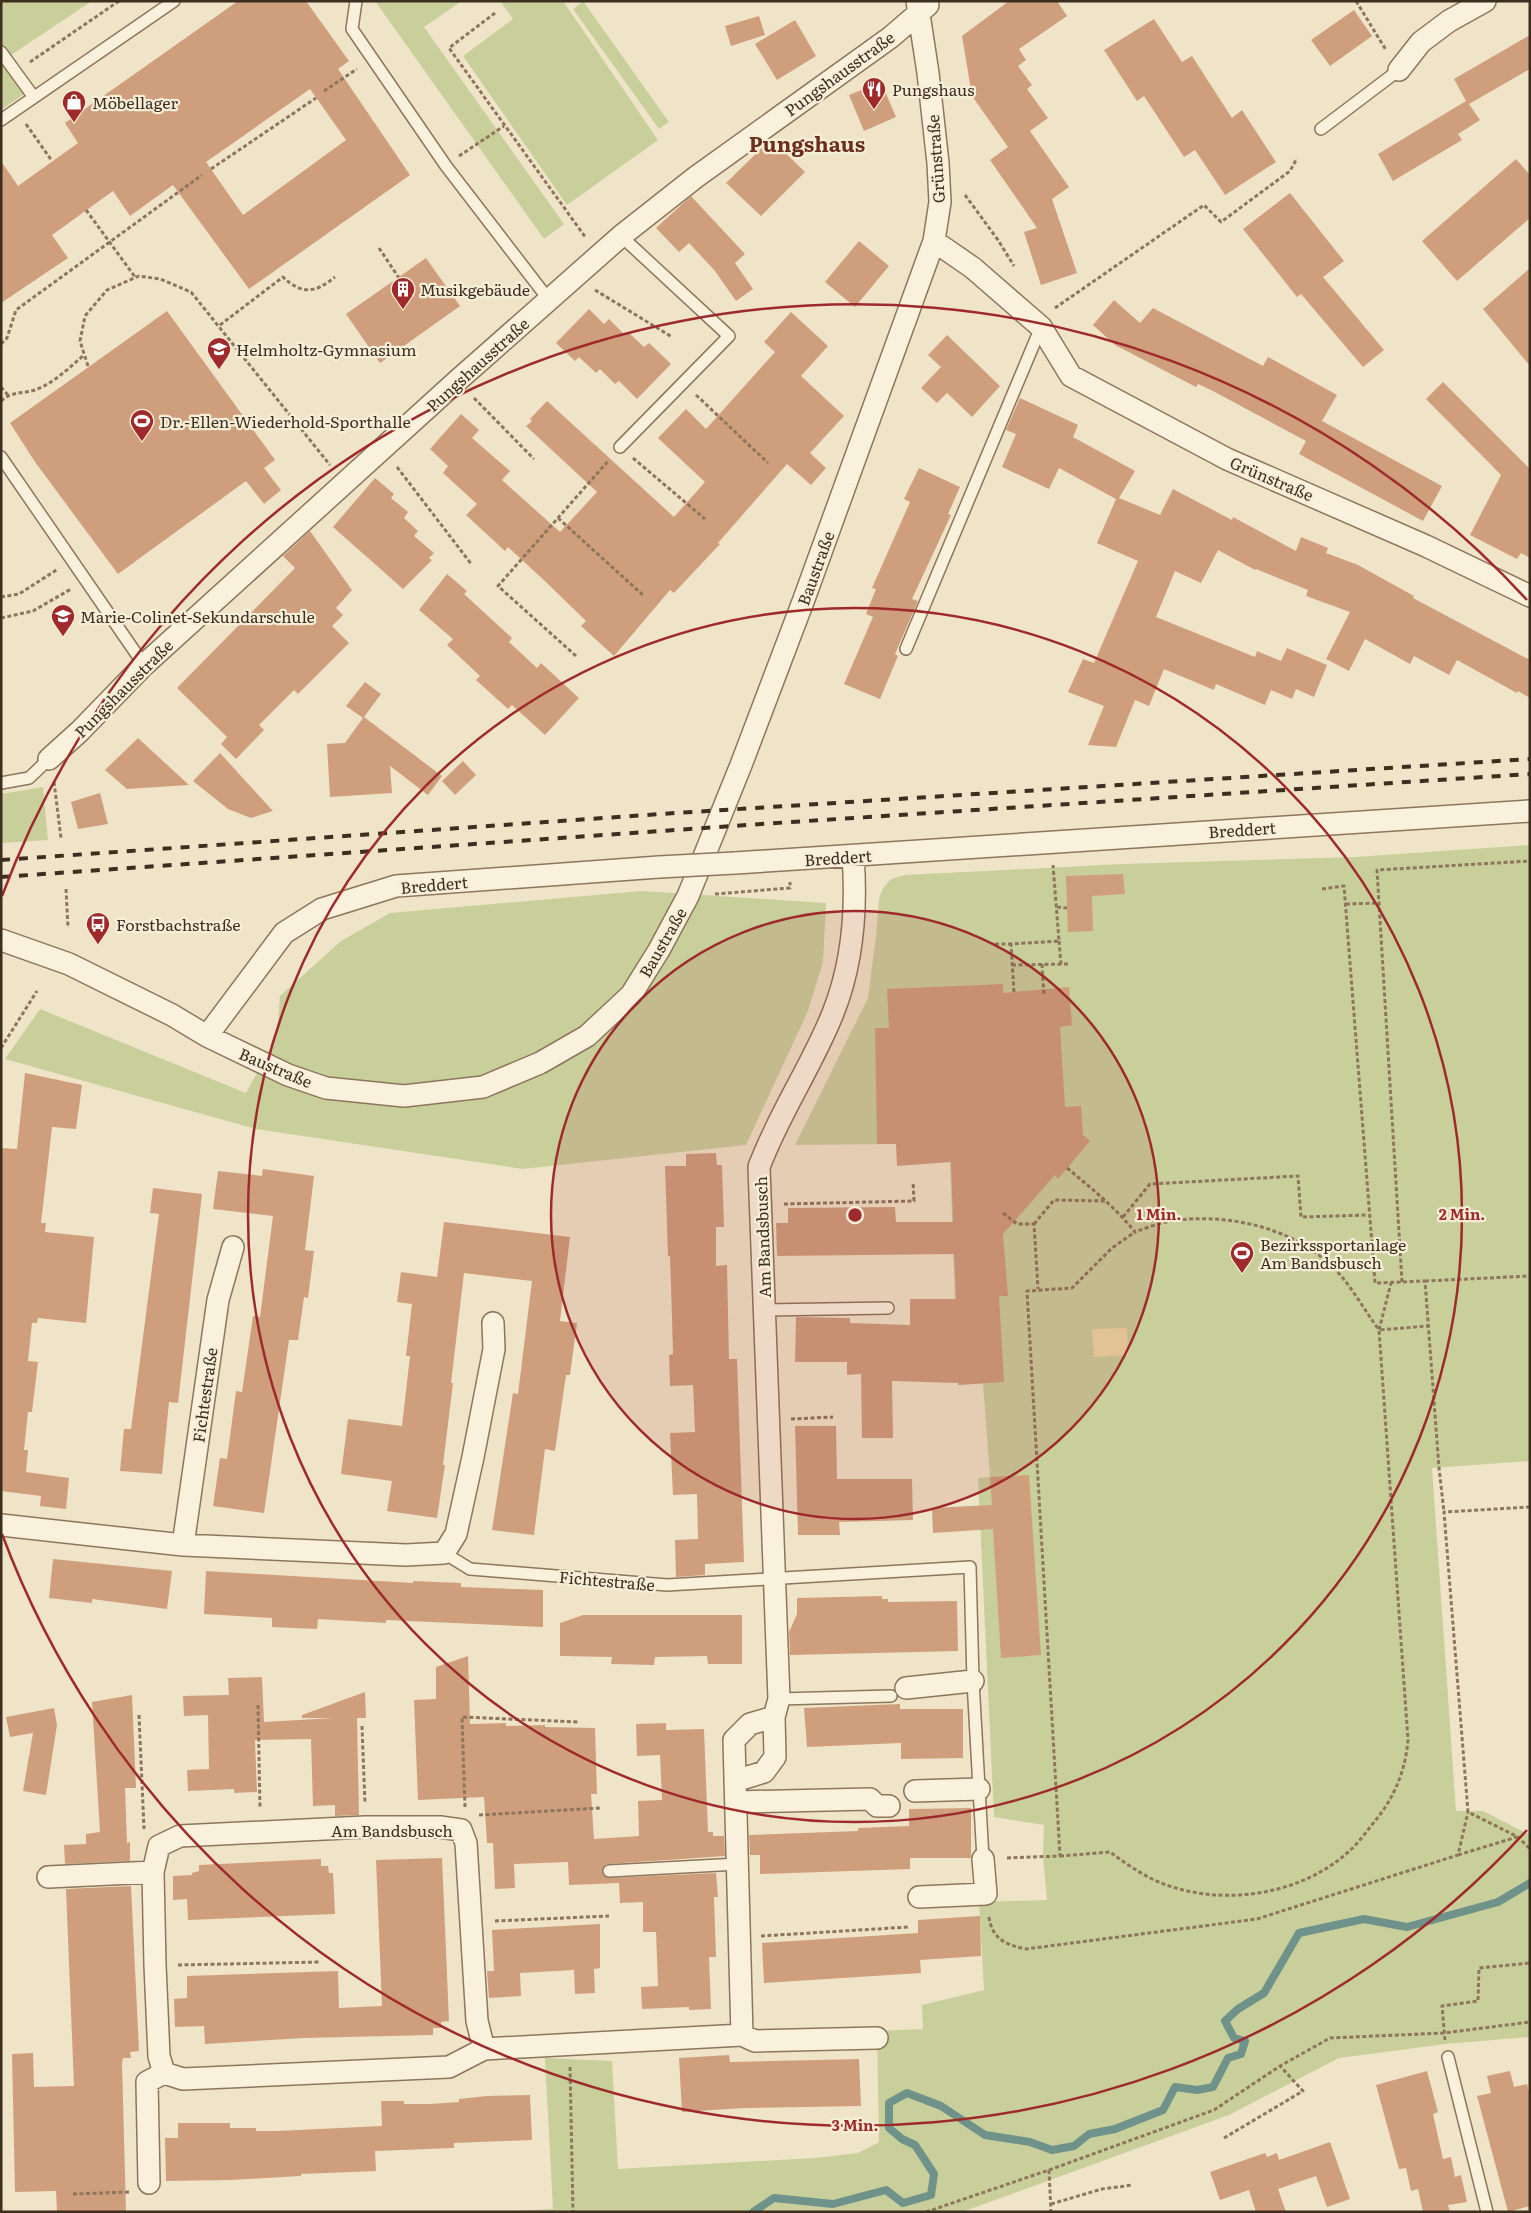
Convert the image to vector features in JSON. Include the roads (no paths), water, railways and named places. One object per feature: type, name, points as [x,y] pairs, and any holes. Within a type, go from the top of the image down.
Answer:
[{"type":"street","points":[[1399,70],[1421,42],[1449,21],[1485,1]]},
{"type":"street","name":"Pungshausstraße","points":[[49,759],[80,731],[144,665],[621,236],[696,177],[891,37],[923,5]]},
{"type":"street","name":"Grünstraße","points":[[923,5],[940,202],[934,241],[1047,319],[1070,376],[1227,459],[1426,546],[1530,596]]},
{"type":"street","name":"Baustraße","points":[[1,940],[69,964],[207,1036],[288,1075],[326,1088],[404,1096],[441,1094],[484,1087],[540,1063],[587,1036],[631,995],[659,950],[688,896],[804,599],[934,241]]},
{"type":"street","name":"Breddert","points":[[207,1036],[284,933],[322,909],[396,886],[659,867],[1530,811]]},
{"type":"street","name":"Am Bandsbusch","points":[[736,1781],[764,1772],[775,1757],[777,1708],[775,1578],[759,1167],[769,1141],[833,1014],[846,973],[856,896],[853,856]]},
{"type":"street","name":"Fichtestraße","points":[[184,1545],[218,1300],[233,1247]]},
{"type":"street","points":[[1,1525],[184,1545],[406,1555],[444,1553],[456,1534],[473,1457],[494,1348],[493,1323]]},
{"type":"street","points":[[898,1692],[973,1681]]},
{"type":"street","points":[[742,2035],[734,1740],[750,1724],[777,1708]]},
{"type":"street","points":[[915,1792],[980,1789]]},
{"type":"street","points":[[736,1802],[870,1799],[877,1806],[890,1806]]},
{"type":"street","name":"Am Bandsbusch","points":[[153,1872],[159,1846],[180,1836],[365,1827],[440,1827],[461,1830],[466,1843],[477,2021],[484,2050]]},
{"type":"street","points":[[919,1897],[986,1894],[984,1859]]},
{"type":"street","points":[[48,1877],[153,1872],[154,1966],[159,2056],[164,2073]]},
{"type":"street","points":[[149,2183],[147,2082],[164,2073],[184,2079],[449,2067],[484,2050],[742,2035],[755,2041],[877,2038]]},
{"type":"lane","points":[[1,120],[33,96],[174,1]]},
{"type":"lane","points":[[356,1],[352,29],[446,166],[549,300]]},
{"type":"lane","points":[[1,52],[33,96]]},
{"type":"lane","points":[[1321,129],[1399,70]]},
{"type":"lane","points":[[620,447],[729,336],[621,236]]},
{"type":"lane","points":[[906,649],[1047,319]]},
{"type":"lane","points":[[1,457],[144,665]]},
{"type":"lane","points":[[1,783],[29,778],[49,759]]},
{"type":"lane","points":[[765,1310],[888,1308]]},
{"type":"lane","name":"Fichtestraße","points":[[444,1553],[470,1569],[658,1585],[775,1578]]},
{"type":"lane","points":[[775,1578],[970,1567],[973,1681],[984,1859]]},
{"type":"lane","points":[[777,1708],[898,1692]]},
{"type":"lane","points":[[609,1871],[738,1864]]},
{"type":"lane","points":[[1448,2057],[1486,2212]]},
{"type":"waterway","points":[[753,2212],[774,2198],[833,2204],[886,2190],[903,2203],[931,2195],[934,2174],[915,2145],[902,2139],[889,2128],[889,2103],[907,2093],[941,2106],[985,2135],[1030,2142],[1052,2150],[1074,2146],[1089,2134],[1115,2129],[1163,2110],[1175,2087],[1197,2090],[1213,2087],[1228,2058],[1241,2054],[1245,2041],[1234,2038],[1225,2021],[1238,2009],[1264,1993],[1299,1933],[1364,1919],[1407,1927],[1498,1902],[1530,1883]]},
{"type":"railway","points":[[1,860],[676,813],[1530,759]]},
{"type":"railway","points":[[1,877],[761,824],[1530,774]]},
{"type":"place","name":"Pungshaus","points":[[874,110]]},
{"type":"place","name":"Möbellager","points":[[74,123]]},
{"type":"place","name":"Musikgebäude","points":[[403,310]]},
{"type":"place","name":"Helmholtz-Gymnasium","points":[[219,370]]},
{"type":"place","name":"Dr.-Ellen-Wiederhold-Sporthalle","points":[[142,442]]},
{"type":"place","name":"Marie-Colinet-Sekundarschule","points":[[63,637]]},
{"type":"place","name":"Forstbachstraße","points":[[98,945]]},
{"type":"place","name":"Bezirkssportanlage Am Bandsbusch","points":[[1242,1274]]},
{"type":"district","name":"Pungshaus","points":[[807,142]]}]
